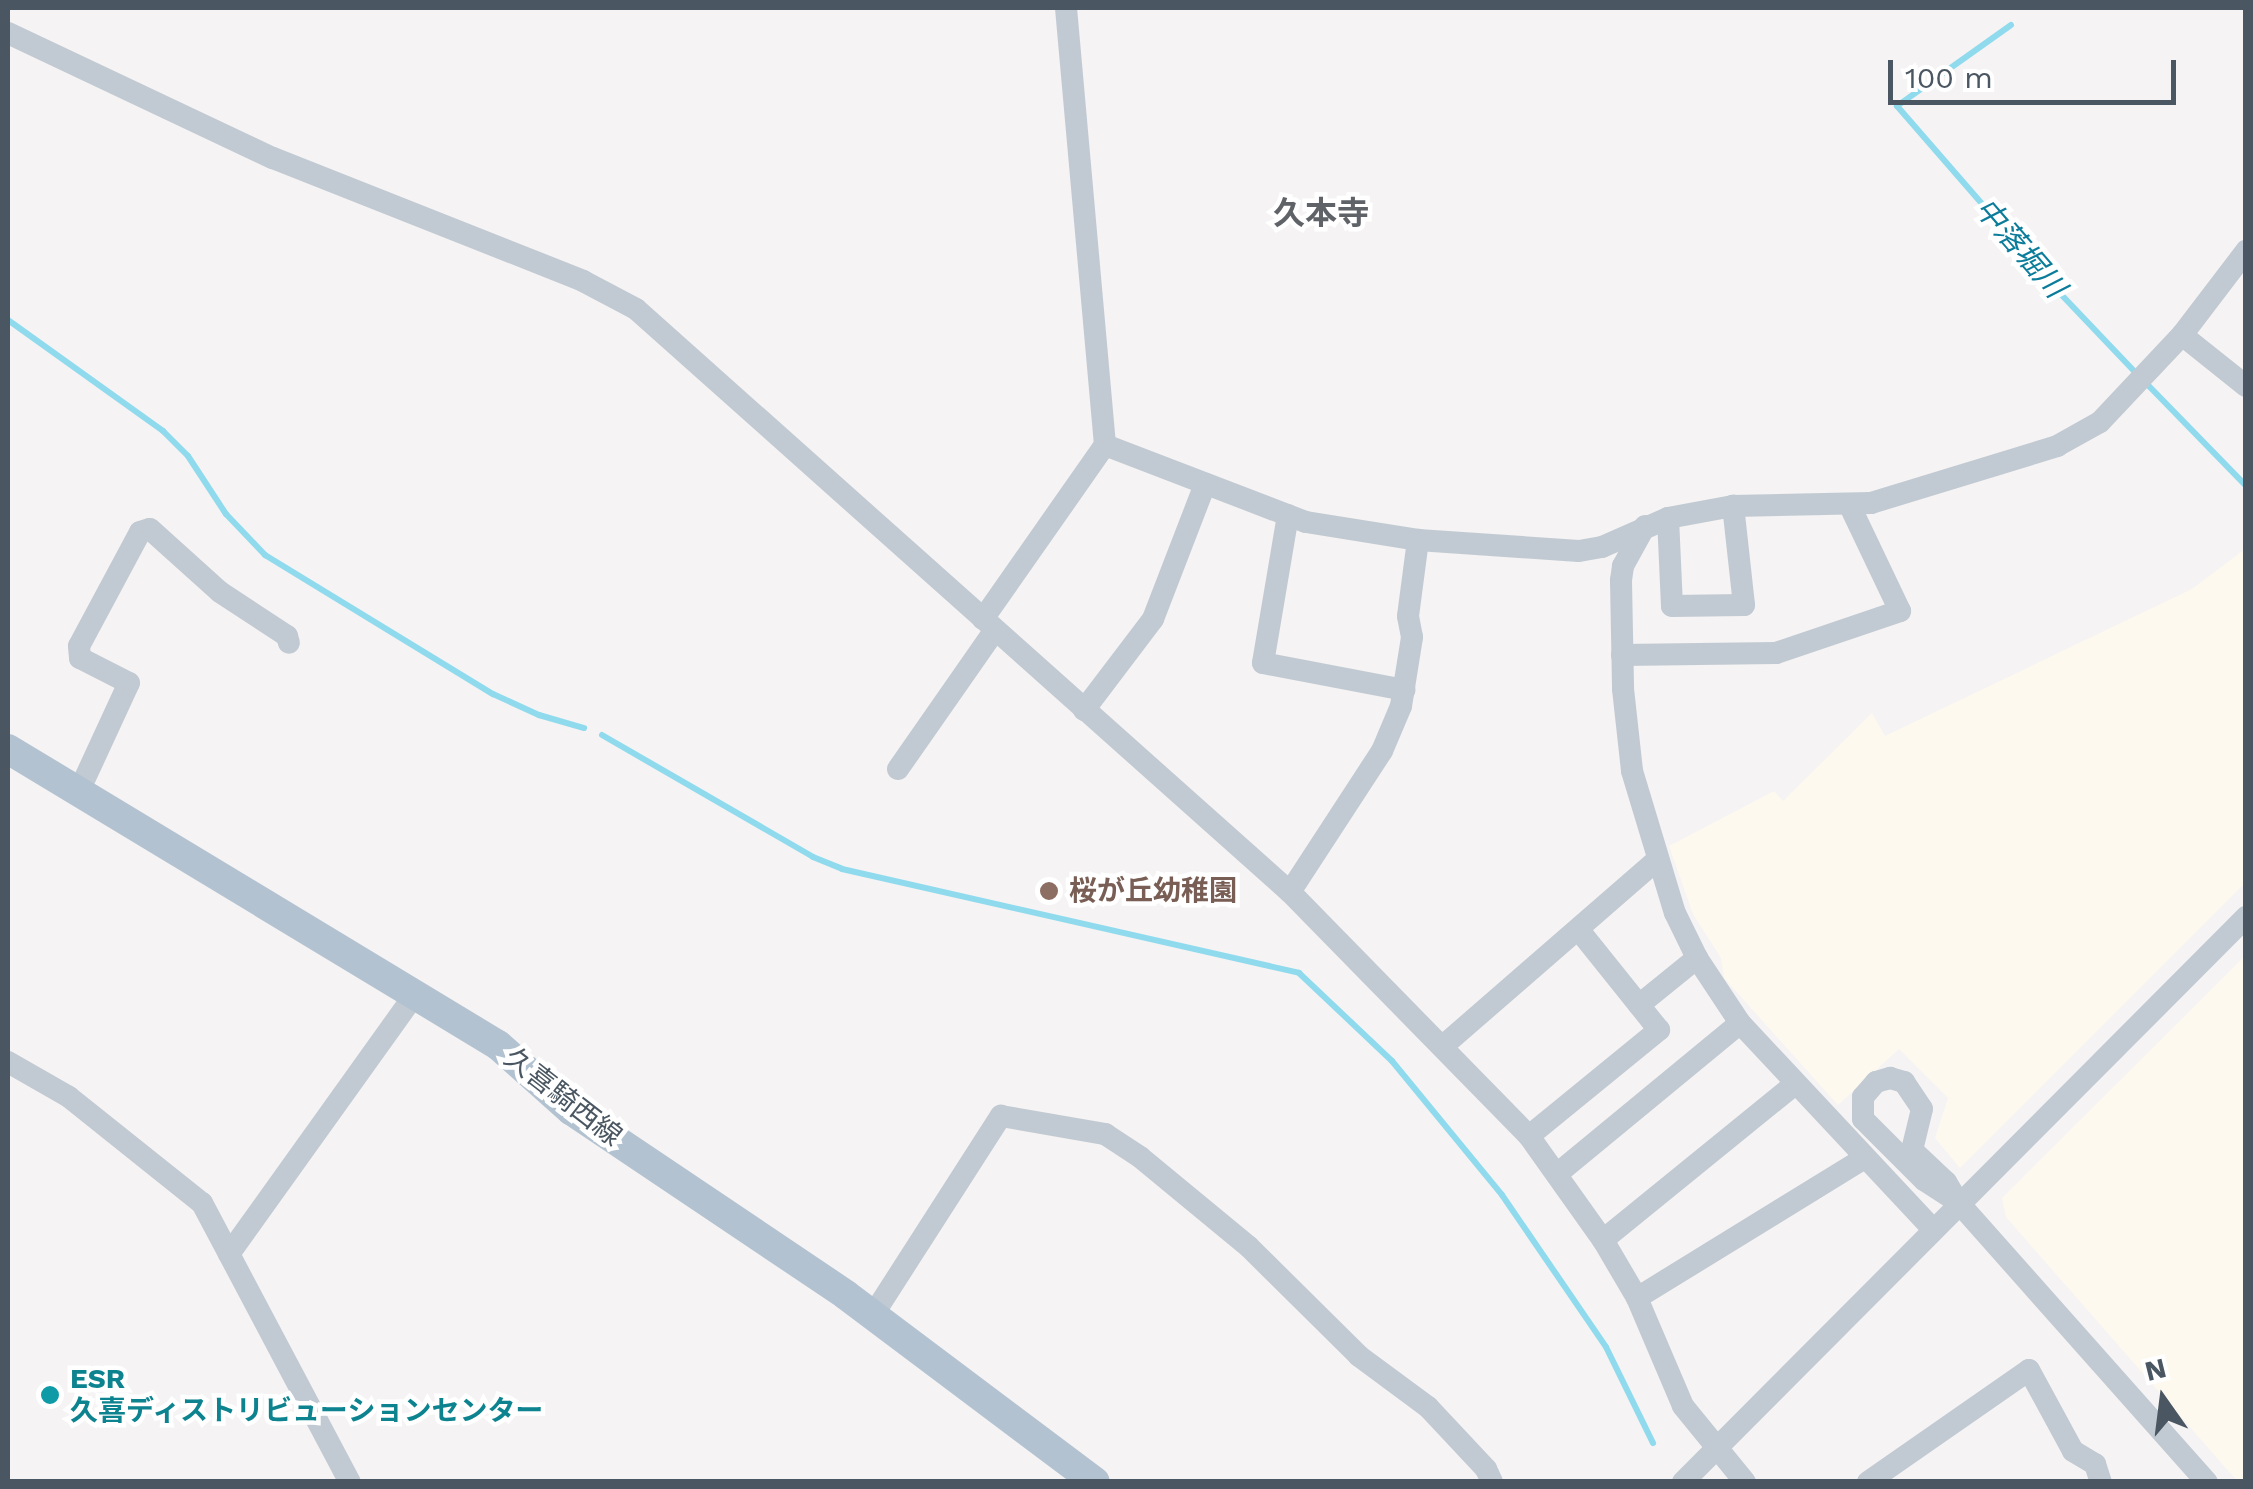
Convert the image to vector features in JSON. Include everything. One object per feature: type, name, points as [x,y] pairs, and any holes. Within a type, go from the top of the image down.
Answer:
[{"type":"main road","name":"久喜騎西線","points":[[8,749],[498,1046],[571,1110],[873,1315],[1094,1482]]},
{"type":"street","points":[[898,768],[1104,445],[1066,8]]},
{"type":"street","points":[[8,34],[273,158],[622,300],[777,433],[1290,892],[1529,1136],[1603,1240],[1637,1298],[1675,1392],[1745,1482]]},
{"type":"street","points":[[1104,445],[1288,515],[1418,540],[1579,552],[1602,547],[1668,518],[1733,506],[1850,506],[1915,493],[2077,436],[2100,422],[2182,335],[2246,251]]},
{"type":"street","points":[[2182,335],[2246,386]]},
{"type":"street","points":[[1084,710],[1153,619],[1206,484]]},
{"type":"street","points":[[1668,518],[1672,606],[1744,604],[1733,506]]},
{"type":"street","points":[[1622,655],[1776,653],[1900,611],[1850,506]]},
{"type":"street","points":[[1288,515],[1263,663],[1404,690]]},
{"type":"street","points":[[1645,526],[1620,581],[1622,655],[1632,771],[1656,861],[1697,958],[1740,1023],[1863,1159],[1932,1228]]},
{"type":"street","points":[[79,791],[129,683],[80,658],[79,646],[140,532],[150,529],[220,592],[287,636],[289,643]]},
{"type":"street","points":[[1290,892],[1382,751],[1404,690],[1418,540]]},
{"type":"street","points":[[1443,1046],[1656,861]]},
{"type":"street","points":[[1683,1482],[2246,916]]},
{"type":"street","points":[[1529,1136],[1659,1030],[1578,929]]},
{"type":"street","points":[[1639,1005],[1697,958]]},
{"type":"street","points":[[229,1254],[416,993]]},
{"type":"street","points":[[1557,1174],[1740,1023]]},
{"type":"street","points":[[8,1062],[69,1097],[202,1202],[350,1482]]},
{"type":"street","points":[[1958,1202],[1924,1180],[1864,1118],[1863,1097],[1876,1082],[1890,1078],[1904,1082],[1921,1103],[1912,1150],[1946,1182],[1958,1202],[2207,1482]]},
{"type":"street","points":[[1603,1240],[1794,1085]]},
{"type":"street","points":[[873,1315],[1001,1116],[1105,1134],[1140,1157],[1249,1247],[1360,1356],[1428,1407],[1486,1469],[1492,1482]]},
{"type":"street","points":[[1637,1298],[1863,1159]]},
{"type":"street","points":[[1868,1482],[2029,1370],[2073,1452],[2095,1464],[2101,1482]]},
{"type":"shaded area","points":[[2245,549],[2245,883],[1960,1168],[1935,1138],[1948,1098],[1899,1049],[1838,1105],[1724,978],[1721,958],[1693,914],[1669,846],[1774,791],[1783,801],[1872,713],[1885,736],[2192,589]]},
{"type":"shaded area","points":[[2245,956],[2246,1481],[2238,1482],[2006,1217],[2002,1198]]},
{"type":"waterway","name":"中落堀川","points":[[2011,25],[1897,106],[2055,288],[2136,373]]},
{"type":"waterway","points":[[8,320],[163,431],[188,456],[226,514],[265,555],[493,694],[539,715],[584,728]]},
{"type":"waterway","name":"中落堀川","points":[[2145,382],[2246,486]]},
{"type":"waterway","points":[[602,735],[813,857],[842,869],[1299,973],[1392,1061],[1502,1195],[1606,1347],[1653,1443]]},
{"type":"place","name":"桜が丘幼稚園","points":[[1049,891]]},
{"type":"place","name":"ESR 久喜ディストリビューションセンター","points":[[50,1395]]},
{"type":"district","name":"久本寺","points":[[1321,213]]}]
